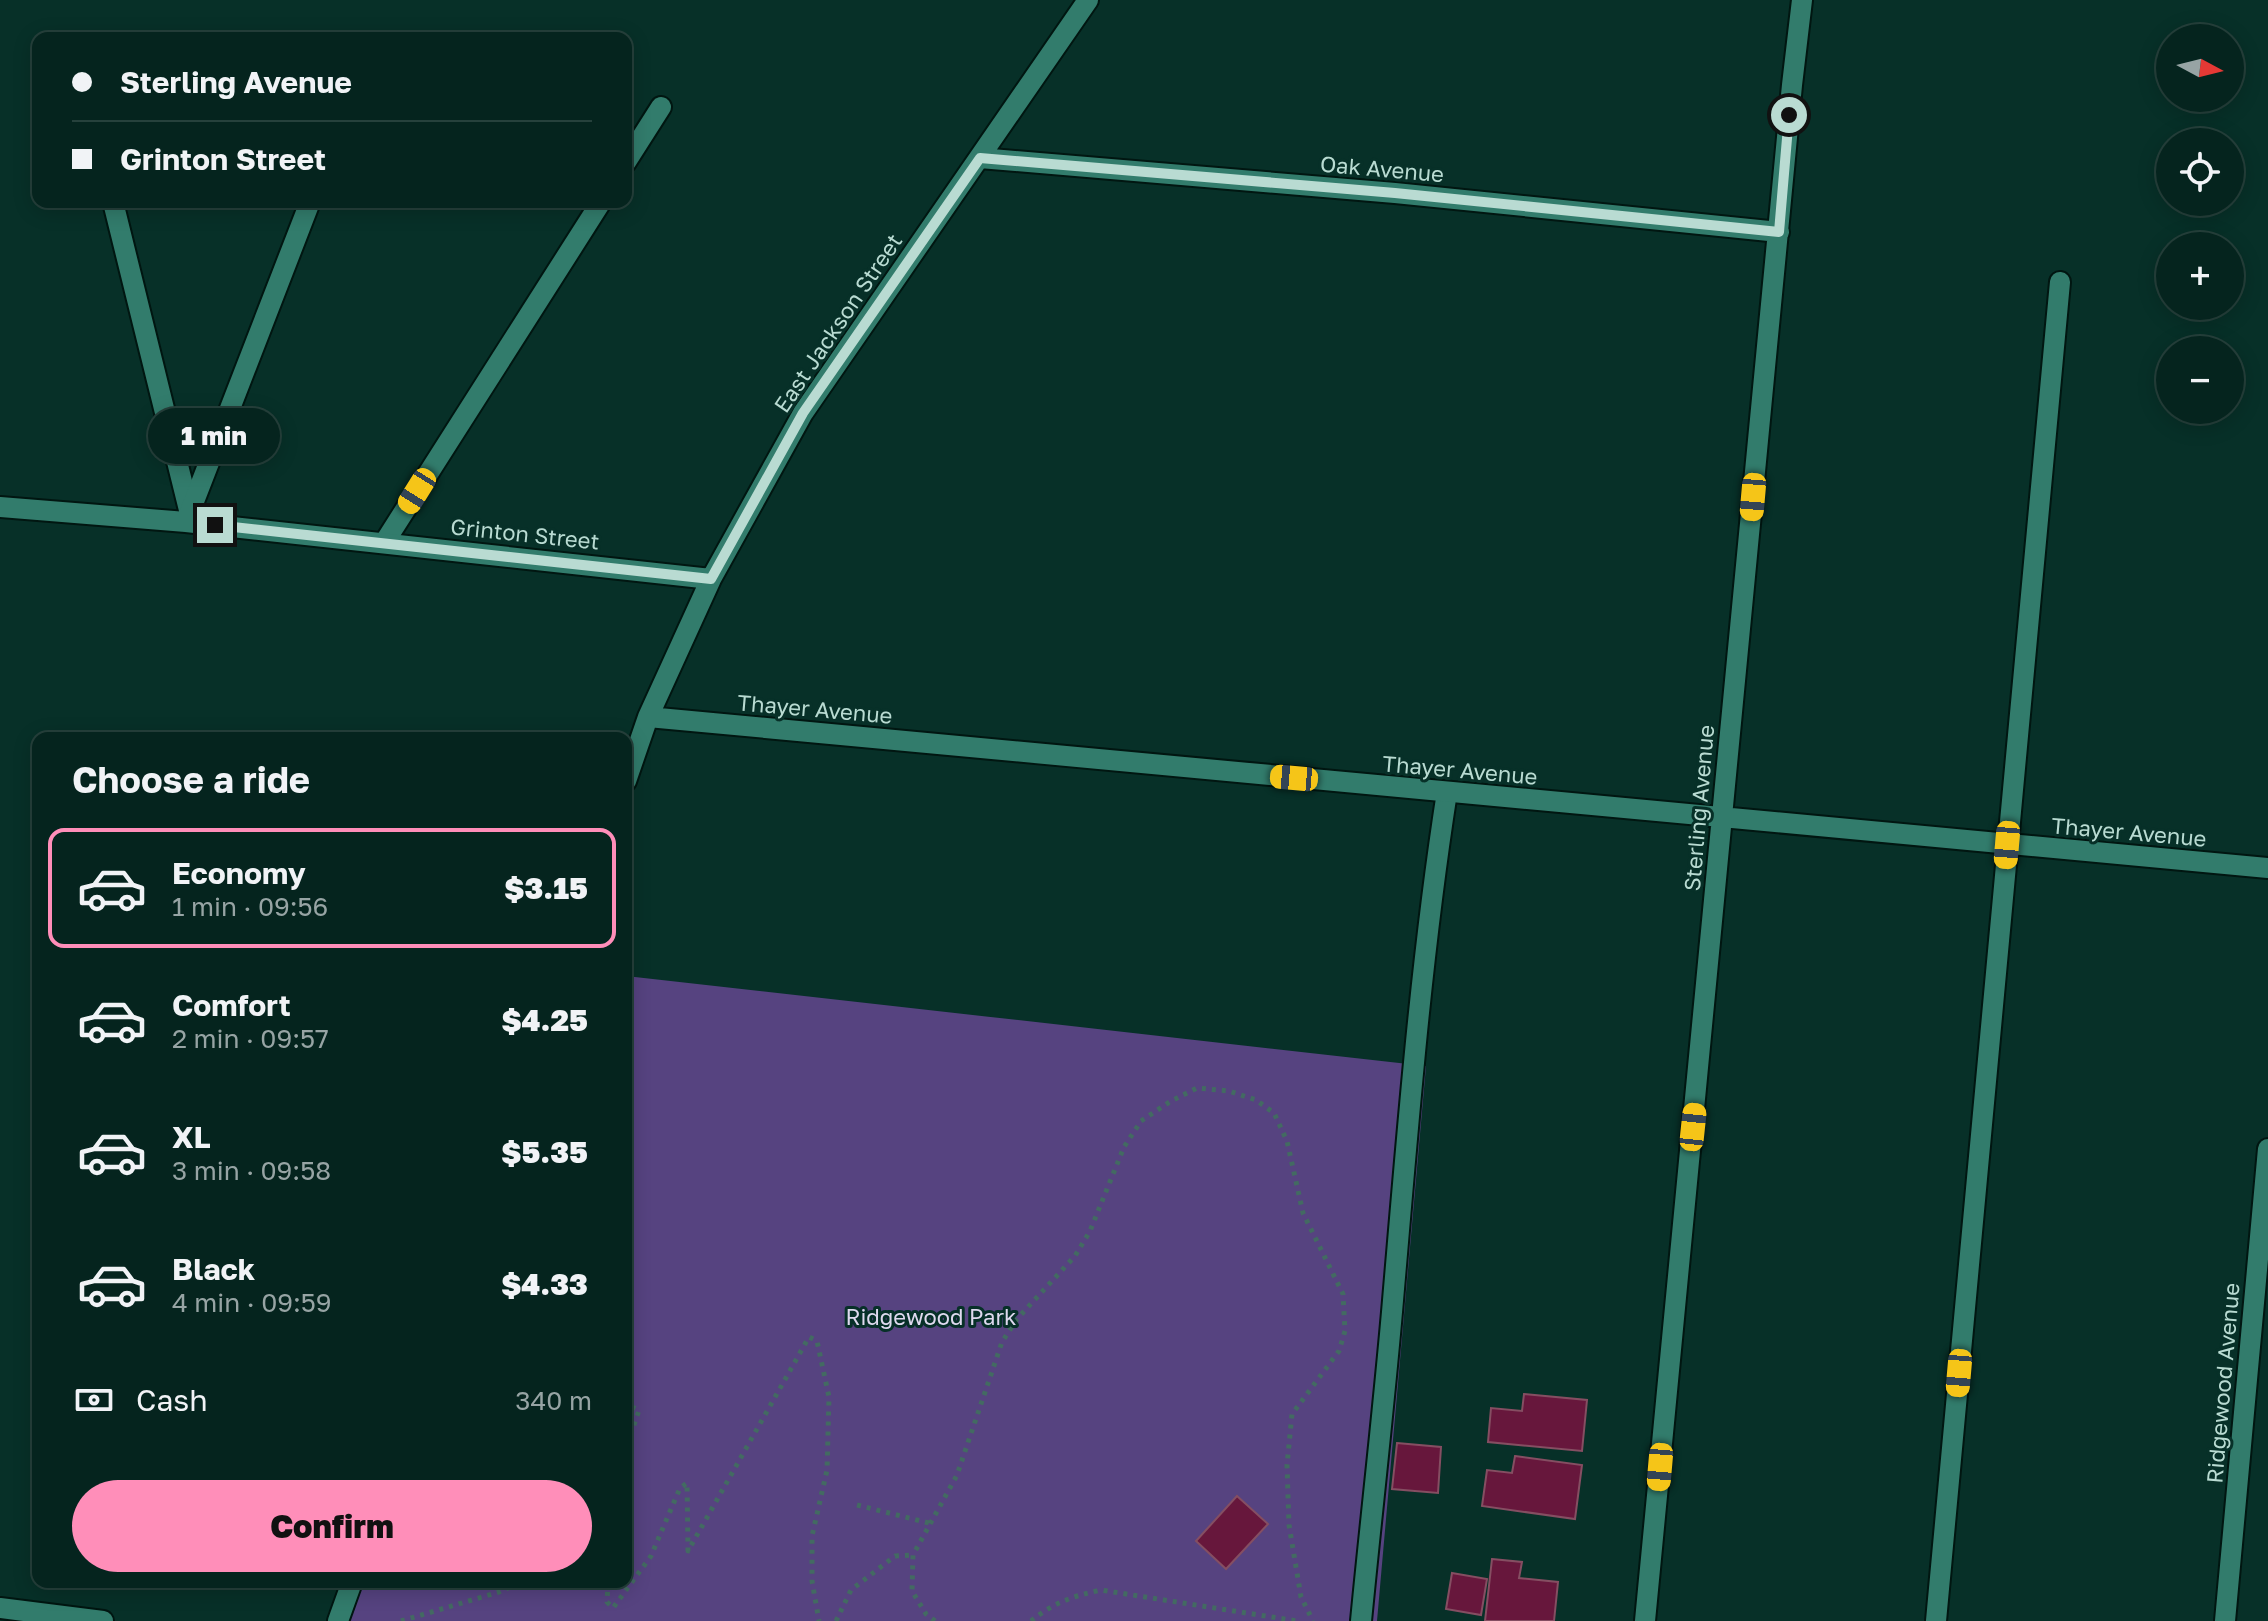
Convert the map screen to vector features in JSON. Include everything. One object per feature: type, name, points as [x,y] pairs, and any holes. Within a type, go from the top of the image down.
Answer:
[{"type":"street","name":"East Jackson Street","points":[[632,764],[648,717],[711,579],[803,413],[1088,0]]},
{"type":"street","name":"Sterling Avenue","points":[[1645,1621],[1802,0]]},
{"type":"street","points":[[632,153],[661,107]]},
{"type":"street","name":"Oak Avenue","points":[[980,158],[1395,193],[1779,232]]},
{"type":"street","points":[[114,208],[188,518]]},
{"type":"street","points":[[188,518],[308,208]]},
{"type":"street","points":[[384,543],[597,208]]},
{"type":"street","points":[[1936,1621],[2060,282]]},
{"type":"street","name":"Grinton Street","points":[[0,507],[188,518],[711,579]]},
{"type":"street","name":"Thayer Avenue","points":[[648,717],[2268,868]]},
{"type":"street","points":[[1361,1621],[1405,1147],[1447,792]]},
{"type":"street","name":"Ridgewood Avenue","points":[[2225,1621],[2268,1149]]},
{"type":"street","points":[[338,1621],[350,1588]]},
{"type":"street","points":[[0,1608],[103,1621]]},
{"type":"path","points":[[935,1621],[926,1614],[912,1591],[913,1555],[957,1475],[1002,1342],[1017,1319],[1075,1256],[1090,1231],[1124,1147],[1141,1121],[1197,1088],[1229,1091],[1256,1100],[1274,1113],[1287,1141],[1303,1213],[1343,1294],[1345,1331],[1339,1351],[1292,1414],[1289,1440],[1289,1525],[1301,1597],[1313,1621]]},
{"type":"path","points":[[632,1582],[651,1556],[680,1488],[687,1483],[688,1551],[809,1337],[817,1341],[829,1397],[827,1470],[812,1536],[812,1581],[819,1621]]},
{"type":"path","points":[[632,1407],[639,1410],[632,1431]]},
{"type":"path","points":[[857,1505],[929,1523]]},
{"type":"path","points":[[836,1621],[851,1590],[895,1556],[913,1555]]},
{"type":"path","points":[[401,1621],[508,1588]]},
{"type":"path","points":[[608,1588],[607,1602],[613,1608],[628,1588]]},
{"type":"path","points":[[1031,1621],[1049,1606],[1101,1590],[1297,1621]]},
{"type":"green space","name":"Ridgewood Park","points":[[632,977],[1426,1066],[1377,1621],[341,1621],[352,1588],[632,1588]]},
{"type":"building","points":[[1524,1394],[1587,1400],[1582,1451],[1488,1442],[1491,1408],[1522,1411]]},
{"type":"building","points":[[1397,1443],[1441,1447],[1438,1493],[1392,1489]]},
{"type":"building","points":[[1515,1456],[1582,1465],[1575,1519],[1482,1506],[1487,1470],[1512,1473]]},
{"type":"building","points":[[1237,1496],[1268,1524],[1226,1569],[1196,1541]]},
{"type":"building","points":[[1492,1559],[1522,1562],[1519,1578],[1558,1582],[1554,1621],[1485,1621]]},
{"type":"building","points":[[1452,1573],[1487,1579],[1481,1615],[1446,1609]]},
{"type":"route","points":[[215,525],[711,579],[803,413],[980,158],[1395,193],[1779,232],[1789,115]]}]
